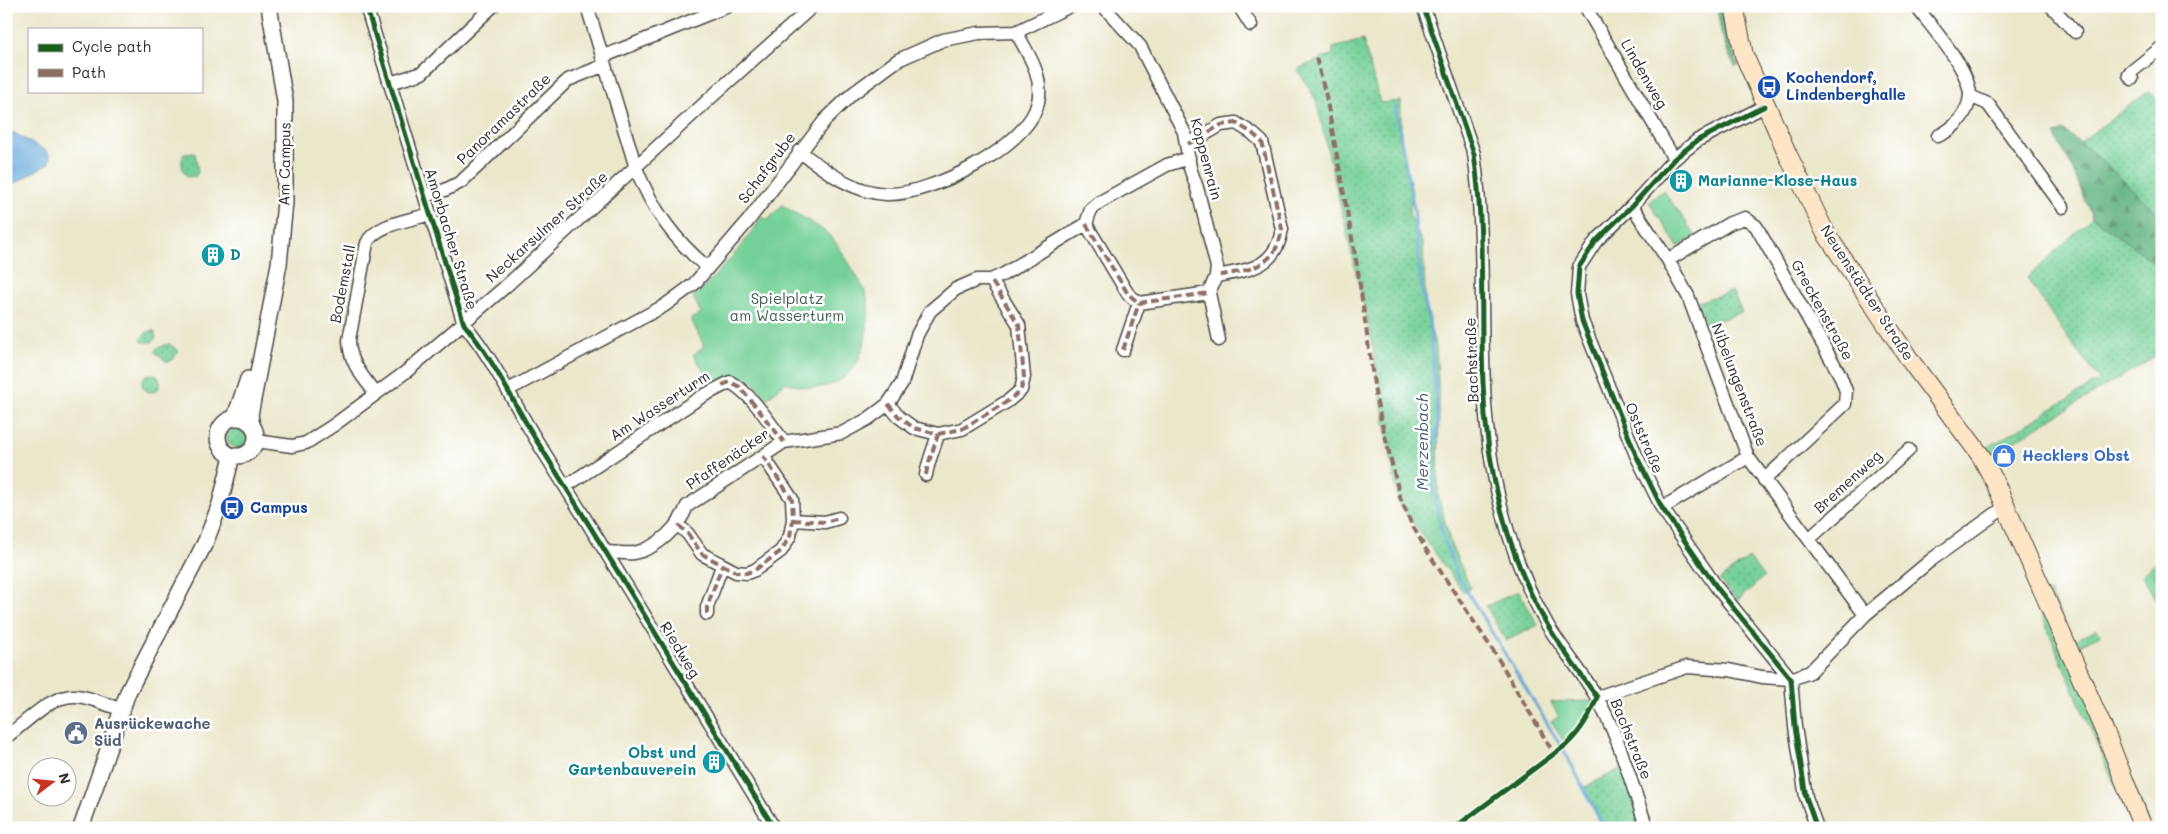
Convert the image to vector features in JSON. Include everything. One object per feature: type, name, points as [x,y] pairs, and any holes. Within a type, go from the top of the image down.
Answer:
[{"type":"main road","name":"Neuenstädter Straße","points":[[1734,6],[1744,55],[1765,106],[1826,232],[1912,362],[1981,456],[2107,737],[2143,828]]},
{"type":"street","name":"Am Campus","points":[[252,425],[250,415],[266,322],[279,264],[285,202],[285,101],[269,6]]},
{"type":"street","name":"Amorbacher Straße","points":[[366,6],[464,324],[484,348],[566,486]]},
{"type":"street","points":[[390,82],[422,73],[493,6]]},
{"type":"street","points":[[587,6],[636,168],[660,218],[682,246],[708,268]]},
{"type":"street","name":"Panoramastraße","points":[[425,196],[445,190],[461,182],[568,80],[603,61],[708,11],[728,6]]},
{"type":"street","name":"Neckarsulmer Straße","points":[[256,441],[292,446],[306,442],[334,425],[376,394],[464,324],[813,6]]},
{"type":"street","name":"Schafgrube","points":[[508,390],[664,306],[694,284],[748,221],[799,151],[825,120],[852,94],[898,60],[943,40],[979,33],[1016,32],[1070,6]]},
{"type":"street","name":"Koppenrain","points":[[1103,6],[1140,46],[1182,127],[1188,144],[1189,158],[1217,267],[1216,276],[1209,293]]},
{"type":"street","points":[[1239,6],[1251,26]]},
{"type":"street","name":"Bachstraße","points":[[1423,6],[1472,146],[1478,177],[1482,233],[1483,385],[1491,456],[1502,510],[1519,564],[1541,612],[1597,697],[1623,755],[1647,828]]},
{"type":"street","name":"Lindenweg","points":[[1585,6],[1674,159]]},
{"type":"street","points":[[1916,6],[1961,69],[1970,90],[1964,114],[1954,127],[1938,136]]},
{"type":"street","points":[[2051,6],[2075,32]]},
{"type":"street","points":[[799,151],[834,176],[861,190],[887,194],[908,191],[964,172],[994,154],[1026,127],[1038,104],[1040,84],[1035,68],[1016,32]]},
{"type":"street","points":[[2132,80],[2129,75],[2131,72],[2162,47]]},
{"type":"street","points":[[1970,96],[1988,104],[2063,207]]},
{"type":"street","name":"Oststraße","points":[[1765,106],[1698,140],[1674,159],[1632,206],[1596,241],[1579,267],[1577,294],[1582,320],[1636,456],[1662,508],[1718,589],[1791,679]]},
{"type":"street","points":[[1188,144],[1221,125],[1236,123],[1262,142],[1282,229],[1281,240],[1272,257],[1254,269],[1216,276]]},
{"type":"street","name":"Pfaffenäcker","points":[[607,552],[634,553],[648,547],[673,531],[687,506],[784,442],[842,433],[868,419],[888,404],[902,383],[917,335],[930,311],[956,289],[977,280],[990,280],[1086,224],[1091,209],[1100,202],[1167,165],[1189,158]]},
{"type":"street","name":"Nibelungenstraße","points":[[1632,206],[1668,260],[1688,296],[1748,457],[1865,615]]},
{"type":"street","name":"Bodemstall","points":[[376,394],[353,362],[350,351],[352,324],[367,243],[370,236],[380,230],[430,214]]},
{"type":"street","name":"Greckenstraße","points":[[1668,260],[1730,222],[1746,218],[1756,226],[1840,376],[1846,390],[1845,404],[1764,480]]},
{"type":"street","points":[[1086,224],[1128,294],[1139,303],[1209,293],[1219,340]]},
{"type":"street","points":[[888,404],[899,417],[914,428],[938,434],[962,429],[1008,401],[1024,386],[1019,325],[990,280]]},
{"type":"street","points":[[1123,350],[1139,303]]},
{"type":"street","name":"Am Campus","points":[[235,417],[266,322]]},
{"type":"street","name":"Am Wasserturm","points":[[566,486],[701,397],[730,382],[740,387],[784,442]]},
{"type":"street","points":[[235,417],[243,418],[252,425],[256,441],[249,452],[241,456],[232,456],[220,446],[218,436],[224,423],[235,417]]},
{"type":"street","points":[[926,476],[928,462],[938,434]]},
{"type":"street","name":"Bremenweg","points":[[1809,539],[1909,450]]},
{"type":"street","points":[[81,828],[122,710],[138,671],[206,541],[220,504],[232,456]]},
{"type":"street","points":[[678,525],[688,534],[702,554],[736,572],[747,573],[755,570],[786,545],[793,520],[792,499],[763,456]]},
{"type":"street","points":[[1662,508],[1748,457]]},
{"type":"street","name":"Riedweg","points":[[566,486],[774,828]]},
{"type":"street","points":[[1597,697],[1687,667],[1729,670],[1762,677],[1791,679],[1810,672],[1865,615],[1931,560],[2005,506]]},
{"type":"street","points":[[793,520],[825,522],[839,518]]},
{"type":"street","points":[[707,614],[707,607],[722,566]]},
{"type":"street","points":[[1791,679],[1806,797],[1817,828]]},
{"type":"street","points":[[6,737],[49,706],[70,696],[84,697],[122,710]]},
{"type":"green space","points":[[1717,6],[1729,6],[1734,51],[1739,66],[1735,66],[1725,45]]},
{"type":"green space","points":[[1363,40],[1380,103],[1401,101],[1401,145],[1412,193],[1409,213],[1423,245],[1426,313],[1436,347],[1439,399],[1438,495],[1451,545],[1471,588],[1464,593],[1398,502],[1371,337],[1316,100],[1297,69],[1333,54],[1333,48]]},
{"type":"green space","points":[[2149,91],[2162,105],[2162,217],[2097,156],[2079,143]]},
{"type":"green space","points":[[2063,130],[2097,156],[2162,217],[2162,268],[2092,217],[2070,163],[2054,135]]},
{"type":"green space","points":[[195,153],[198,172],[196,176],[187,177],[182,166],[184,154]]},
{"type":"green space","points":[[1663,190],[1696,236],[1678,247],[1649,202]]},
{"type":"green space","name":"Spielplatz am Wasserturm","points":[[782,205],[820,228],[834,240],[863,287],[868,302],[868,318],[864,345],[859,359],[851,371],[842,379],[830,385],[817,387],[802,387],[786,382],[763,402],[758,399],[763,394],[752,380],[746,384],[727,377],[713,383],[693,355],[704,346],[691,319],[701,313],[693,297],[730,259],[762,217],[768,220]]},
{"type":"green space","points":[[2092,217],[2162,268],[2162,352],[1985,459],[1980,452],[2100,380],[2069,340],[2027,278]]},
{"type":"green space","points":[[1732,291],[1742,312],[1706,325],[1697,302]]},
{"type":"green space","points":[[154,330],[156,338],[152,342],[142,342],[141,338],[146,333]]},
{"type":"green space","points":[[169,344],[179,351],[171,361],[167,362],[155,352],[157,348]]},
{"type":"green space","points":[[151,374],[157,377],[160,383],[157,389],[151,392],[145,389],[142,383],[145,377]]},
{"type":"green space","points":[[238,426],[246,429],[249,437],[246,445],[238,448],[230,445],[227,437],[230,429]]},
{"type":"green space","points":[[2162,557],[2162,611],[2142,575]]},
{"type":"green space","points":[[1749,558],[1764,577],[1737,601],[1719,580]]},
{"type":"green space","points":[[1519,591],[1538,625],[1506,641],[1486,606]]},
{"type":"green space","points":[[2050,591],[2072,641],[2097,629],[2100,635],[2074,648],[2151,828],[2133,828],[2037,605]]},
{"type":"green space","points":[[1595,701],[1583,725],[1566,745],[1551,721],[1559,717],[1551,702]]},
{"type":"green space","points":[[1626,766],[1649,828],[1604,828],[1583,788]]},
{"type":"water","points":[[11,131],[48,152],[50,157],[49,163],[14,184],[6,182],[6,136]]},
{"type":"waterway","name":"Merzenbach","points":[[1395,106],[1414,210],[1422,292],[1429,319],[1438,422],[1433,453],[1433,492],[1444,540],[1457,575],[1567,756],[1604,828]]},
{"type":"marked path","points":[[1316,58],[1326,96],[1358,271],[1376,399],[1400,497],[1411,523],[1427,551],[1496,655],[1554,754]]},
{"type":"marked path","points":[[1188,144],[1221,125],[1236,123],[1262,142],[1282,229],[1274,252],[1259,265],[1239,272],[1216,276]]},
{"type":"marked path","points":[[1086,224],[1128,294],[1139,303],[1209,293]]},
{"type":"marked path","points":[[888,404],[899,417],[914,428],[938,434],[962,429],[1008,401],[1021,390],[1024,377],[1019,325],[991,280]]},
{"type":"marked path","points":[[1123,350],[1139,303]]},
{"type":"marked path","points":[[722,385],[730,382],[740,387],[784,442]]},
{"type":"marked path","points":[[926,475],[938,434]]},
{"type":"marked path","points":[[678,525],[688,534],[702,554],[736,572],[747,573],[755,570],[781,551],[790,536],[793,520],[792,499],[763,456]]},
{"type":"marked path","points":[[793,520],[825,522],[839,518]]},
{"type":"marked path","points":[[707,614],[707,607],[722,566]]},
{"type":"cycle path","points":[[366,6],[464,324],[495,368],[531,431],[774,828]]},
{"type":"cycle path","points":[[1423,6],[1474,154],[1480,211],[1482,354],[1485,414],[1494,477],[1501,509],[1510,539],[1533,598],[1548,626],[1597,697],[1584,723],[1566,745],[1454,828]]},
{"type":"cycle path","points":[[1765,106],[1698,140],[1674,159],[1632,206],[1596,241],[1579,267],[1577,294],[1582,321],[1636,455],[1662,508],[1718,589],[1791,679],[1795,727],[1806,797],[1817,828]]},
{"type":"place","name":"Kochendorf, Lindenberghalle","points":[[1769,87]]},
{"type":"place","name":"Marianne-Klose-Haus","points":[[1681,181]]},
{"type":"place","name":"D","points":[[213,255]]},
{"type":"place","name":"Hecklers Obst","points":[[2004,456]]},
{"type":"place","name":"Campus","points":[[232,508]]},
{"type":"place","name":"Ausrückewache Süd","points":[[76,733]]},
{"type":"place","name":"Obst und Gartenbauverein","points":[[714,762]]}]
